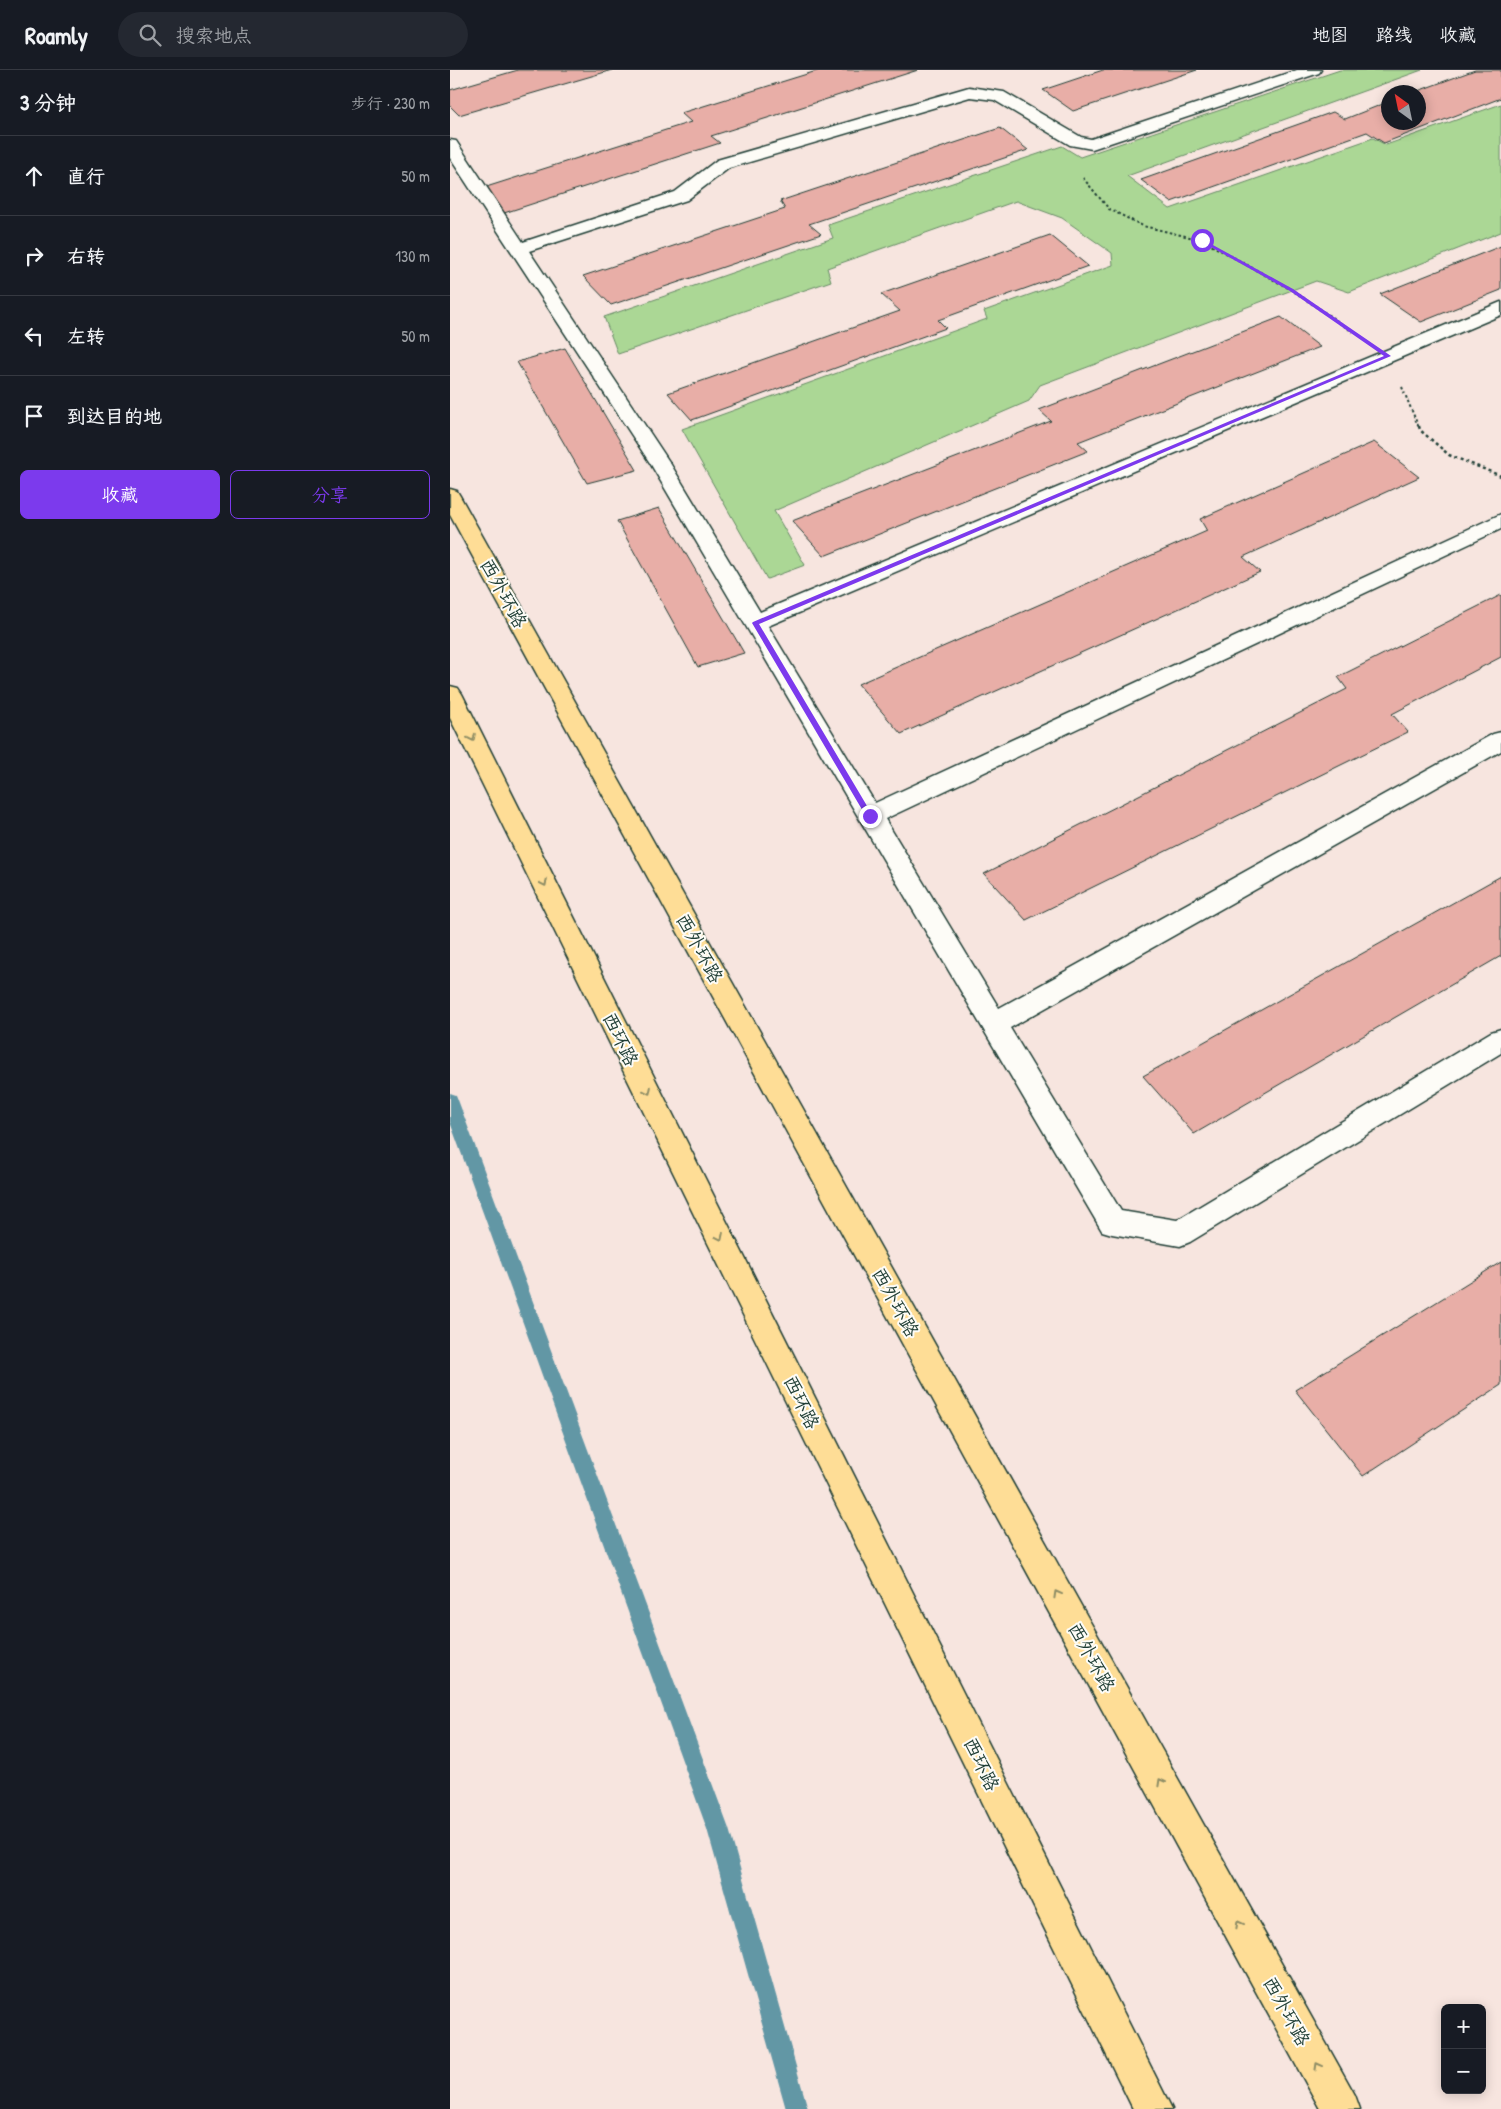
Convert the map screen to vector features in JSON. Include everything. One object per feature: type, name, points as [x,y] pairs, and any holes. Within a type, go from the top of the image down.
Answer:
[{"type":"main road","name":"西外环路","points":[[450,496],[1341,2109]]},
{"type":"main road","name":"西环路","points":[[450,694],[1153,2109]]},
{"type":"lane","points":[[518,249],[681,196],[723,164],[969,92],[998,96],[1076,141],[1092,144],[1313,70]]},
{"type":"lane","points":[[450,145],[660,463],[1112,1222],[1180,1233],[1501,1040]]},
{"type":"lane","points":[[755,623],[1501,308]]},
{"type":"lane","points":[[870,816],[1501,522]]},
{"type":"lane","points":[[994,1024],[1501,740]]},
{"type":"path","points":[[1076,141],[1079,174],[1108,209],[1143,226],[1202,240],[1292,290],[1388,356],[1420,430],[1449,455],[1501,476]]},
{"type":"green space","points":[[1340,70],[1422,70],[1127,176],[1170,209],[1373,138],[1386,145],[1501,104],[1501,232],[1349,292],[1316,281],[1040,385],[1029,401],[774,511],[805,565],[767,579],[682,429],[987,319],[984,311],[1113,265],[1112,253],[1062,218],[1016,201],[827,268],[831,281],[618,354],[604,317],[833,238],[828,225],[1062,146],[1080,157]]},
{"type":"building","points":[[518,70],[612,70],[459,115],[450,106],[450,90]]},
{"type":"building","points":[[820,70],[918,70],[711,136],[720,143],[504,213],[480,189],[691,122],[681,113]]},
{"type":"building","points":[[1103,70],[1197,70],[1073,111],[1043,90]]},
{"type":"building","points":[[1475,70],[1501,70],[1501,98],[1426,127],[1426,88]]},
{"type":"building","points":[[1381,105],[1381,130],[1418,130],[1384,143],[1367,132],[1171,202],[1141,180],[1333,112],[1345,119]]},
{"type":"building","points":[[1000,128],[1028,150],[809,224],[821,234],[611,305],[583,276],[785,209],[780,201]]},
{"type":"building","points":[[1050,235],[1088,266],[938,320],[946,328],[692,420],[668,393],[900,311],[881,294]]},
{"type":"building","points":[[1501,246],[1501,290],[1421,322],[1380,294]]},
{"type":"building","points":[[1281,317],[1320,347],[1078,442],[1088,451],[824,556],[792,521],[1051,421],[1039,410]]},
{"type":"building","points":[[565,348],[637,470],[587,483],[517,362]]},
{"type":"building","points":[[1374,442],[1419,477],[1243,557],[1260,572],[901,734],[858,684],[1207,531],[1200,519]]},
{"type":"building","points":[[659,508],[744,653],[698,667],[617,521]]},
{"type":"building","points":[[1501,595],[1501,657],[1392,714],[1408,732],[1026,920],[984,874],[1347,689],[1338,677]]},
{"type":"building","points":[[1501,876],[1501,956],[1194,1134],[1143,1076]]},
{"type":"building","points":[[1501,1262],[1501,1385],[1363,1476],[1295,1390]]},
{"type":"waterway","points":[[450,1100],[718,1829],[797,2109]]},
{"type":"route","points":[[870,816],[755,623],[1388,356],[1292,290],[1202,240]]}]
